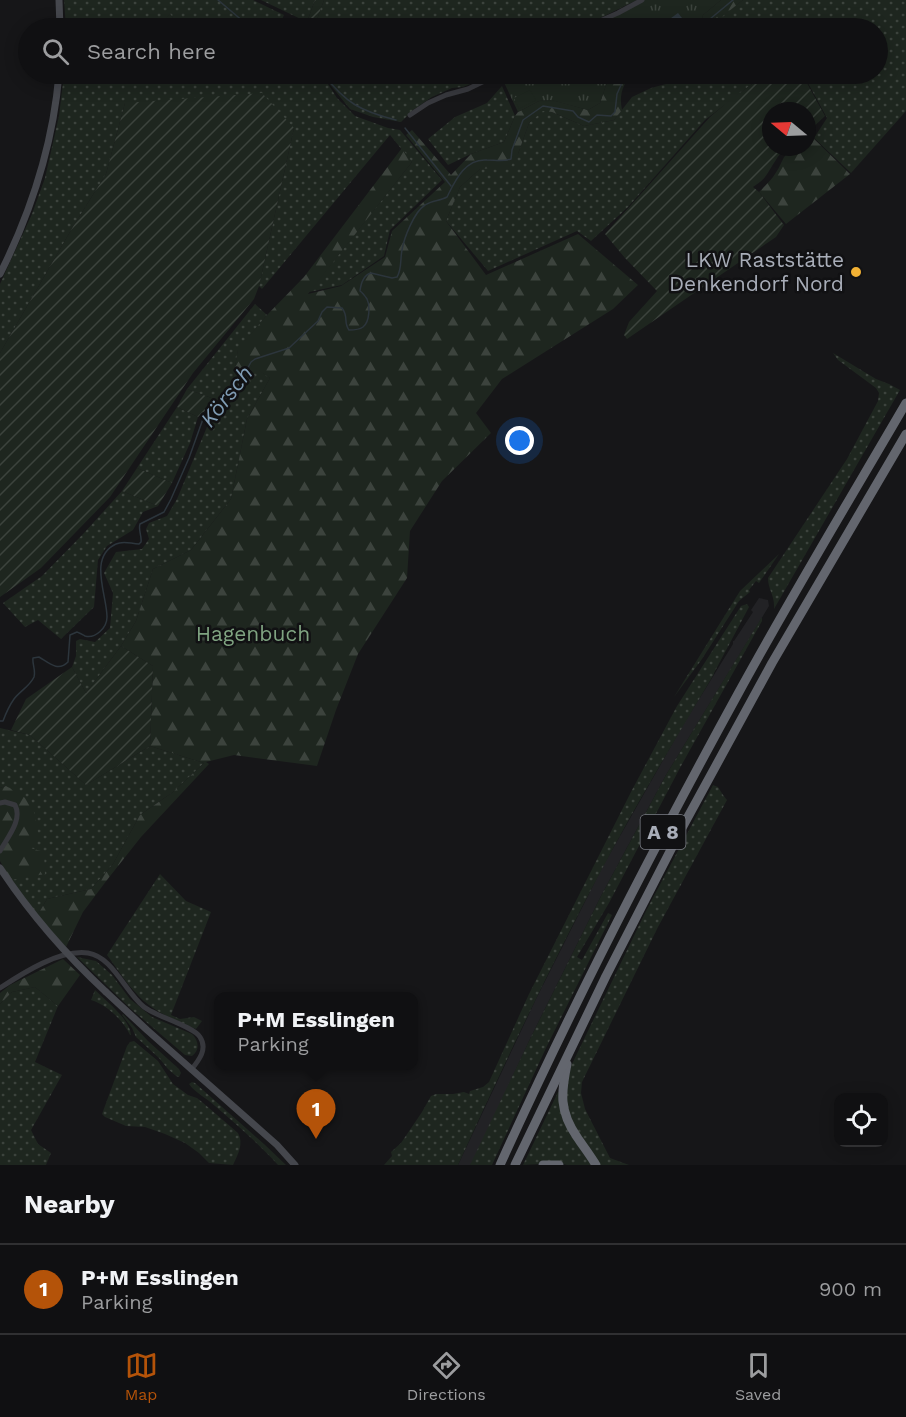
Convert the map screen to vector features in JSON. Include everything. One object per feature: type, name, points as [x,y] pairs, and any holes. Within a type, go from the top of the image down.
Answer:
[{"type":"highway","points":[[893,425],[906,396]]},
{"type":"highway","name":"A 8","points":[[500,1165],[571,1015],[669,822],[749,673],[906,403]]},
{"type":"highway","name":"A 8","points":[[515,1165],[657,873],[736,727],[906,434]]},
{"type":"highway","points":[[571,1047],[562,1092],[564,1110],[572,1130],[596,1165]]},
{"type":"highway","points":[[543,1165],[559,1165]]},
{"type":"main road","points":[[59,0],[60,18]]},
{"type":"main road","points":[[0,274],[25,220],[42,168],[52,128],[58,84]]},
{"type":"main road","points":[[0,868],[46,931],[78,966],[277,1145],[295,1165]]},
{"type":"street","points":[[607,18],[642,0]]},
{"type":"street","points":[[410,115],[428,103],[478,84]]},
{"type":"street","points":[[0,803],[15,805],[18,816],[0,851]]},
{"type":"street","points":[[0,988],[59,956],[74,952],[93,954],[106,963],[145,1007],[197,1033],[202,1042],[203,1052],[191,1070]]},
{"type":"shaded area","points":[[678,13],[682,18],[671,18]]},
{"type":"shaded area","points":[[759,598],[768,600],[769,606],[666,775],[601,896],[530,1039],[473,1162],[470,1165],[458,1165],[536,999],[603,866],[683,725],[753,612],[751,610]]},
{"type":"green space","points":[[64,0],[253,0],[284,15],[283,18],[173,18],[170,14],[166,18],[65,18]]},
{"type":"green space","points":[[261,0],[315,0],[308,18],[299,18]]},
{"type":"green space","points":[[315,0],[324,0],[318,18],[308,18]]},
{"type":"green space","points":[[324,0],[637,0],[600,18],[318,18]]},
{"type":"green space","points":[[643,0],[721,0],[702,18],[608,18]]},
{"type":"green space","points":[[721,0],[743,0],[720,18],[702,18]]},
{"type":"green space","points":[[743,0],[906,0],[906,111],[851,173],[816,140],[816,135],[827,118],[808,84],[888,84],[888,18],[720,18]]},
{"type":"green space","points":[[63,84],[328,84],[337,98],[355,116],[400,130],[442,180],[390,230],[384,256],[342,285],[309,292],[412,162],[390,135],[262,289],[259,286],[294,128],[125,103],[106,174],[0,353],[0,284],[32,214],[45,178],[59,116]]},
{"type":"green space","points":[[330,84],[470,84],[452,88],[432,97],[413,110],[401,122],[373,117],[350,109]]},
{"type":"green space","points":[[505,84],[607,84],[600,103],[588,110],[551,100],[539,101],[518,112]]},
{"type":"green space","name":"Hagenbuch","points":[[625,84],[621,95],[622,110],[614,120],[584,126],[552,112],[543,111],[529,123],[518,154],[510,167],[480,169],[460,187],[446,221],[486,275],[578,234],[638,285],[613,309],[502,379],[476,413],[491,433],[442,481],[410,531],[407,578],[358,654],[317,766],[234,755],[206,762],[209,764],[141,837],[107,880],[83,912],[66,947],[37,916],[47,899],[91,889],[113,864],[140,815],[173,792],[204,763],[150,746],[153,666],[121,646],[136,621],[153,569],[191,550],[231,499],[247,419],[270,378],[252,366],[231,403],[238,349],[304,277],[402,148],[412,162],[308,294],[341,286],[385,257],[392,231],[445,182],[406,135],[412,130],[451,175],[471,154],[504,142],[518,112],[539,101],[552,100],[588,110],[600,103],[606,85]]},
{"type":"green space","points":[[666,84],[752,84],[705,120],[628,207],[591,241],[577,231],[488,271],[446,221],[460,187],[480,169],[518,154],[529,123],[543,110],[584,126],[614,120],[632,97]]},
{"type":"green space","points":[[752,84],[807,84],[825,116],[816,124],[816,102],[762,102],[762,156],[779,156],[764,178],[753,187],[784,225],[776,237],[627,339],[624,335],[629,322],[657,291],[605,234],[710,117]]},
{"type":"green space","points":[[502,86],[515,116],[504,142],[448,165],[428,139],[455,117],[487,103]]},
{"type":"green space","points":[[530,90],[536,100],[519,109],[514,98]]},
{"type":"green space","points":[[262,93],[294,128],[259,286],[254,299],[193,373],[110,497],[41,568],[0,597],[0,353],[106,174],[125,103]]},
{"type":"green space","points":[[816,141],[850,174],[786,224],[759,192],[777,171],[785,156],[816,156]]},
{"type":"green space","points":[[255,304],[267,315],[238,350],[231,390],[217,400],[187,389]]},
{"type":"green space","points":[[833,353],[876,379],[900,390],[774,609],[768,578],[847,459],[878,401],[879,393],[876,388],[838,360]]},
{"type":"green space","points":[[252,365],[270,378],[247,419],[231,499],[191,550],[153,569],[136,621],[121,646],[86,693],[72,667],[76,656],[76,641],[80,639],[95,642],[110,628],[113,593],[104,573],[116,552],[142,549],[149,539],[146,529],[149,523],[167,516],[177,499],[209,422],[234,399]]},
{"type":"green space","points":[[187,389],[217,400],[198,417],[177,407]]},
{"type":"green space","points":[[177,407],[198,417],[190,443],[172,483],[137,468]]},
{"type":"green space","points":[[137,468],[172,483],[158,506],[122,491]]},
{"type":"green space","points":[[122,491],[158,506],[143,512],[133,530],[107,546],[98,560],[94,607],[61,639],[38,620],[25,627],[3,603],[42,576]]},
{"type":"green space","points":[[779,554],[759,583],[756,581],[749,590],[750,592],[739,601],[702,659],[674,697],[740,591]]},
{"type":"green space","points":[[747,604],[749,607],[714,674],[657,770],[584,904],[528,1015],[458,1165],[384,1165],[431,1096],[464,1092],[469,1094],[470,1091],[483,1087],[489,1082],[529,994],[677,706],[741,606]]},
{"type":"green space","points":[[762,617],[762,621],[681,766],[609,903],[577,957],[582,960],[608,913],[612,915],[546,1048],[492,1165],[470,1165],[601,896],[666,775]]},
{"type":"green space","points":[[121,646],[153,666],[150,746],[86,785],[30,735],[11,730],[26,699],[72,667],[86,693]]},
{"type":"green space","points":[[0,728],[30,735],[86,785],[150,746],[204,763],[173,792],[140,815],[113,864],[91,889],[47,899],[37,916],[11,880],[26,847],[6,786],[0,788]]},
{"type":"green space","points":[[713,785],[718,787],[727,800],[658,927],[582,1082],[581,1093],[585,1109],[610,1158],[629,1165],[598,1165],[573,1127],[564,1095],[571,1066],[647,909]]},
{"type":"green space","points":[[6,786],[32,802],[39,838],[27,847],[44,852],[45,874],[11,880],[0,861],[0,788]]},
{"type":"green space","points":[[160,874],[186,901],[211,912],[171,1015],[180,1019],[194,1017],[202,1021],[196,1029],[149,1005],[128,984],[107,955]]},
{"type":"green space","points":[[77,957],[96,961],[112,975],[130,999],[152,1017],[192,1034],[198,1045],[195,1054],[185,1055],[131,1009]]},
{"type":"green space","points":[[63,959],[80,975],[58,1006],[35,987],[12,992],[0,1004],[0,993],[10,985]]},
{"type":"green space","points":[[35,987],[58,1006],[35,1062],[62,1075],[31,1130],[38,1144],[51,1153],[46,1165],[0,1165],[0,1004],[12,992]]},
{"type":"green space","points":[[95,990],[127,1023],[131,1035],[114,1014],[103,1005],[91,1000]]},
{"type":"green space","points":[[123,1014],[179,1069],[181,1073],[179,1077],[136,1037]]},
{"type":"green space","points":[[134,1041],[158,1061],[173,1084],[188,1095],[197,1098],[238,1133],[240,1145],[233,1165],[209,1163],[185,1143],[145,1127],[126,1126],[102,1114],[127,1046]]},
{"type":"green space","points":[[192,1082],[286,1165],[278,1165],[240,1127],[194,1090],[189,1084]]},
{"type":"green space","points":[[558,1092],[593,1165],[559,1163],[523,1165]]},
{"type":"waterway","points":[[218,0],[239,18]]},
{"type":"waterway","name":"Körsch","points":[[711,18],[733,0]]},
{"type":"waterway","points":[[332,84],[347,99],[363,109],[396,120]]},
{"type":"waterway","name":"Körsch","points":[[0,721],[3,721],[14,699],[34,677],[33,658],[39,657],[57,666],[64,665],[68,662],[70,635],[77,632],[85,636],[93,636],[103,629],[107,617],[101,577],[103,558],[116,544],[125,542],[139,544],[141,542],[140,524],[164,512],[189,458],[203,419],[210,410],[235,391],[251,362],[289,348],[318,321],[327,307],[342,308],[349,330],[363,327],[367,321],[369,309],[367,299],[360,291],[363,280],[371,273],[397,277],[405,239],[413,219],[421,208],[428,203],[447,197],[462,172],[473,163],[479,160],[511,159],[523,120],[543,106],[573,111],[578,117],[589,122],[597,115],[611,116],[615,112],[617,94],[622,84]]},
{"type":"waterway","points":[[405,128],[451,186]]},
{"type":"place","name":"LKW Raststätte Denkendorf Nord","points":[[856,272]]},
{"type":"place","name":"P+M Esslingen","points":[[316,1139]]}]
